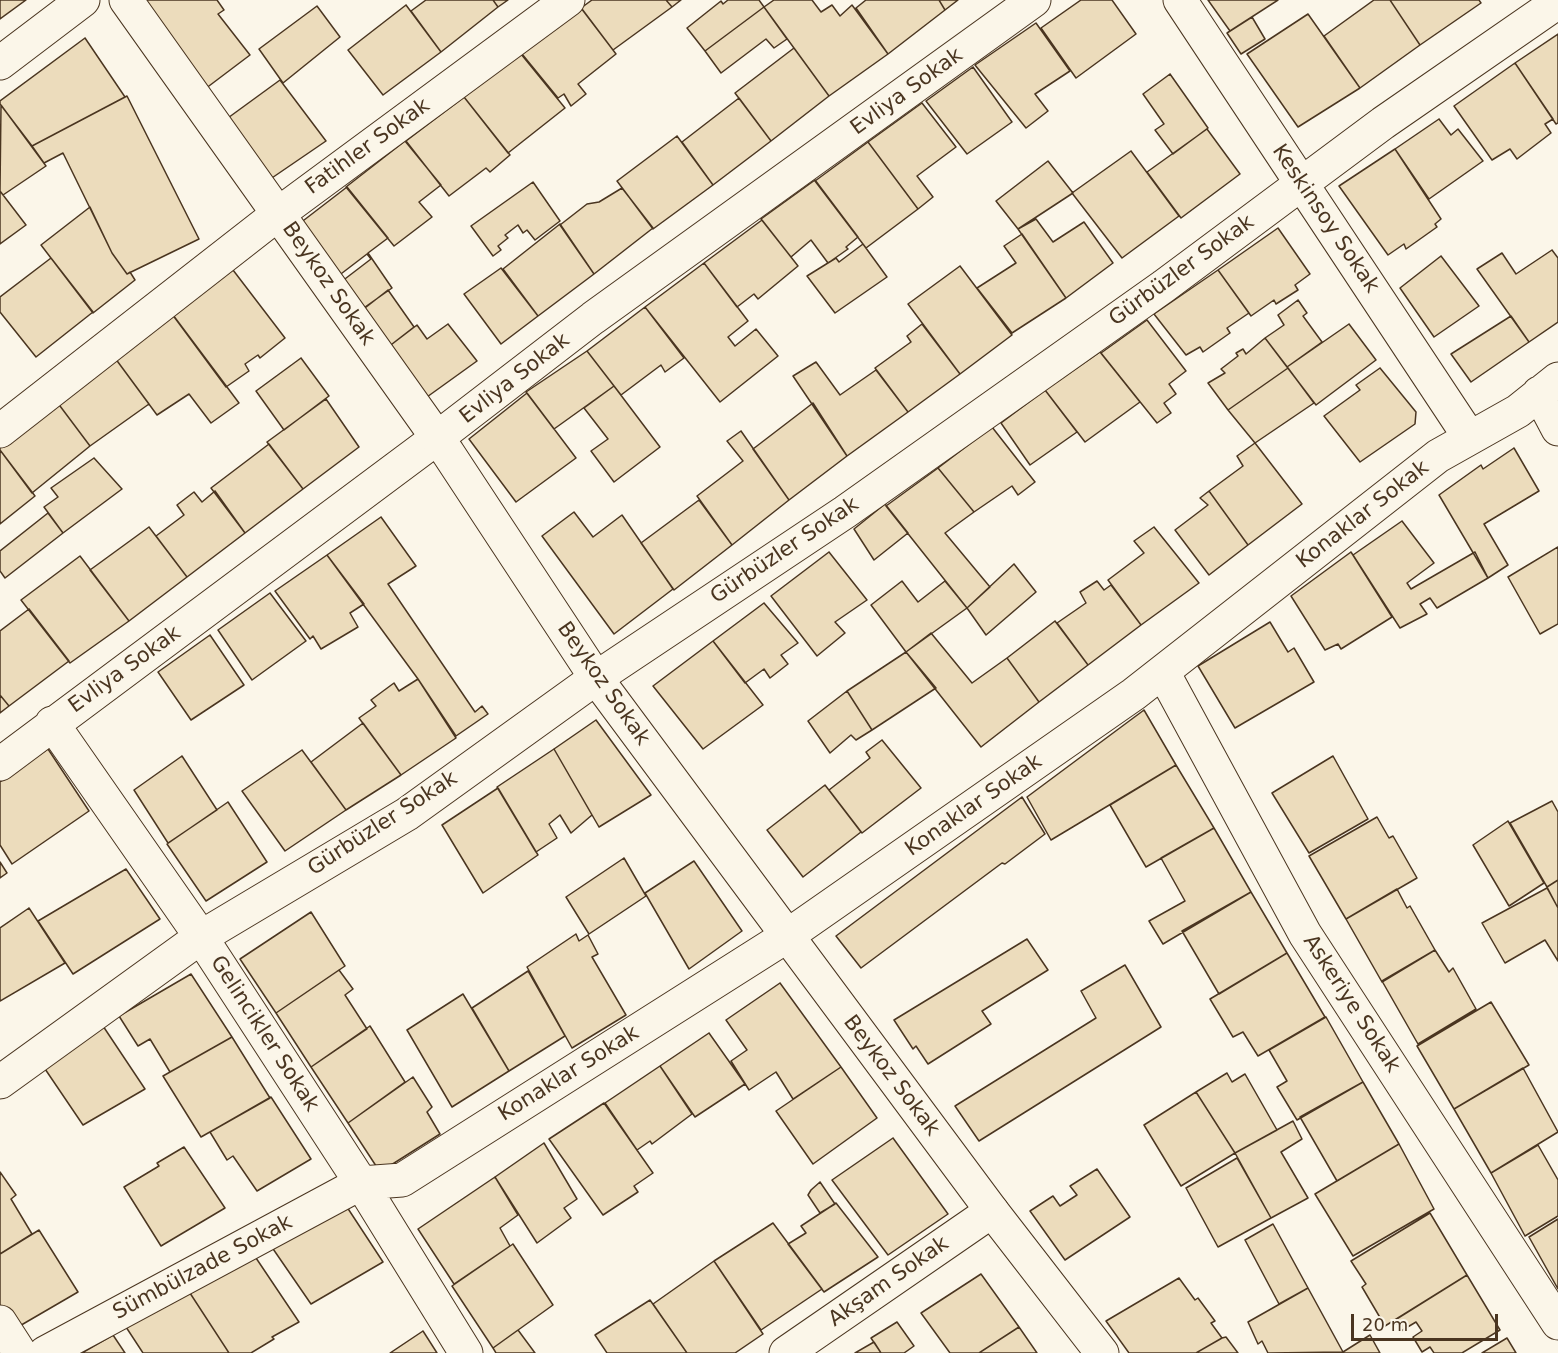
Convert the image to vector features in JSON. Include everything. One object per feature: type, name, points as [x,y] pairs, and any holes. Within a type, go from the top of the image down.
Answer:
[{"type":"street","points":[[0,63],[83,0]]},
{"type":"street","name":"Beykoz Sokak","points":[[126,0],[437,438],[596,678],[992,1211],[1102,1353]]},
{"type":"street","name":"Fatihler Sokak","points":[[0,431],[278,214],[568,0]]},
{"type":"street","name":"Evliya Sokak","points":[[0,764],[437,438],[593,318],[1034,0]]},
{"type":"street","name":"Keskinsoy Sokak","points":[[1180,0],[1470,438]]},
{"type":"street","name":"Gürbüzler Sokak","points":[[0,1082],[201,937],[407,814],[596,678],[845,512],[1164,286],[1383,123],[1558,2]]},
{"type":"street","points":[[1548,386],[1558,429]]},
{"type":"street","name":"Konaklar Sokak","points":[[361,1183],[402,1180],[787,936],[1163,672],[1438,456],[1518,411],[1548,386]]},
{"type":"street","name":"Askeriye Sokak","points":[[1163,672],[1305,934],[1558,1323]]},
{"type":"street","name":"Gelincikler Sokak","points":[[52,723],[201,937],[361,1183],[466,1353]]},
{"type":"street","name":"Sümbülzade Sokak","points":[[45,1353],[361,1183]]},
{"type":"street","name":"Akşam Sokak","points":[[786,1353],[992,1211]]},
{"type":"street","points":[[0,1322],[20,1353]]},
{"type":"building","points":[[0,0],[26,0],[0,19]]},
{"type":"building","points":[[141,0],[217,0],[224,10],[218,14],[250,55],[201,92]]},
{"type":"building","points":[[426,0],[493,0],[498,7],[441,52],[411,11]]},
{"type":"building","points":[[493,0],[508,0],[498,7]]},
{"type":"building","points":[[592,0],[666,0],[672,7],[613,50],[581,8]]},
{"type":"building","points":[[666,0],[681,0],[672,7]]},
{"type":"building","points":[[728,0],[759,0],[764,7],[705,51],[687,28],[721,1],[723,4]]},
{"type":"building","points":[[774,0],[812,0],[821,12],[832,5],[840,16],[852,5],[888,54],[829,96],[764,7]]},
{"type":"building","points":[[866,0],[939,0],[945,10],[888,54],[856,8]]},
{"type":"building","points":[[939,0],[958,0],[945,10]]},
{"type":"building","points":[[1081,0],[1112,0],[1136,34],[1076,78],[1041,28]]},
{"type":"building","points":[[1208,0],[1278,0],[1230,31]]},
{"type":"building","points":[[1374,0],[1390,0],[1420,45],[1360,88],[1324,36]]},
{"type":"building","points":[[1390,0],[1479,0],[1481,3],[1420,45]]},
{"type":"building","points":[[406,5],[441,52],[383,95],[348,50]]},
{"type":"building","points":[[317,6],[340,37],[283,83],[259,49]]},
{"type":"building","points":[[764,7],[787,39],[774,48],[766,39],[721,73],[705,51]]},
{"type":"building","points":[[582,9],[616,54],[578,84],[586,94],[571,106],[564,94],[558,98],[522,54]]},
{"type":"building","points":[[1308,14],[1360,88],[1298,127],[1247,54]]},
{"type":"building","points":[[1252,17],[1265,39],[1241,54],[1227,33]]},
{"type":"building","points":[[1036,23],[1070,71],[1035,94],[1048,111],[1026,128],[975,65]]},
{"type":"building","points":[[1558,34],[1558,123],[1556,124],[1515,63]]},
{"type":"building","points":[[85,38],[125,97],[32,146],[0,101]]},
{"type":"building","points":[[794,48],[829,96],[771,141],[735,93]]},
{"type":"building","points":[[521,54],[565,108],[508,153],[464,97]]},
{"type":"building","points":[[1515,63],[1553,119],[1545,124],[1551,133],[1517,159],[1510,149],[1492,160],[1454,106]]},
{"type":"building","points":[[973,67],[1012,122],[967,154],[926,101]]},
{"type":"building","points":[[1170,74],[1208,128],[1173,154],[1155,130],[1164,124],[1143,94]]},
{"type":"building","points":[[280,80],[326,141],[266,182],[221,123]]},
{"type":"building","points":[[127,96],[199,239],[127,274],[112,253],[63,153],[44,163],[32,146]]},
{"type":"building","points":[[464,97],[510,155],[490,172],[486,168],[449,196],[406,141]]},
{"type":"building","points":[[739,98],[771,141],[713,185],[682,142]]},
{"type":"building","points":[[922,103],[956,147],[917,176],[933,197],[918,209],[868,142]]},
{"type":"building","points":[[1,105],[46,166],[3,195],[0,191]]},
{"type":"building","points":[[1439,119],[1451,135],[1458,129],[1483,161],[1429,199],[1395,149]]},
{"type":"building","points":[[1207,129],[1240,174],[1181,218],[1147,172]]},
{"type":"building","points":[[677,136],[713,185],[653,229],[617,181]]},
{"type":"building","points":[[405,141],[441,185],[419,202],[432,217],[394,246],[346,187]]},
{"type":"building","points":[[868,142],[918,209],[866,248],[815,181]]},
{"type":"building","points":[[1395,149],[1441,219],[1435,224],[1437,227],[1406,249],[1404,244],[1388,255],[1339,186]]},
{"type":"building","points":[[1131,151],[1179,216],[1122,258],[1072,193]]},
{"type":"building","points":[[1048,161],[1073,193],[1018,229],[996,201]]},
{"type":"building","points":[[815,180],[858,237],[846,247],[848,249],[828,263],[811,240],[791,257],[761,219]]},
{"type":"building","points":[[533,182],[560,221],[535,240],[527,230],[523,233],[518,225],[505,235],[508,238],[498,246],[501,250],[493,256],[471,226]]},
{"type":"building","points":[[347,187],[388,238],[368,253],[392,288],[358,312],[337,285],[371,259],[367,254],[333,280],[295,227]]},
{"type":"building","points":[[622,188],[653,228],[594,274],[560,225],[587,204],[599,202]]},
{"type":"building","points":[[0,191],[26,225],[0,244]]},
{"type":"building","points":[[90,207],[112,253],[127,274],[130,272],[135,280],[93,313],[41,245]]},
{"type":"building","points":[[1036,219],[1053,242],[1084,222],[1113,263],[1066,298],[1018,229]]},
{"type":"building","points":[[762,220],[798,266],[758,299],[754,294],[737,307],[704,263]]},
{"type":"building","points":[[560,224],[594,274],[538,316],[503,269]]},
{"type":"building","points":[[1278,228],[1310,274],[1295,285],[1298,290],[1276,304],[1274,300],[1251,316],[1218,270]]},
{"type":"building","points":[[1022,234],[1066,298],[1012,333],[977,288],[1016,263],[1004,246]]},
{"type":"building","points":[[863,244],[887,277],[835,313],[807,276],[836,258],[839,262]]},
{"type":"building","points":[[1552,250],[1558,258],[1558,322],[1529,342],[1477,269],[1502,253],[1516,274]]},
{"type":"building","points":[[1441,256],[1479,306],[1434,337],[1400,288]]},
{"type":"building","points":[[51,258],[93,312],[36,357],[0,312],[0,297]]},
{"type":"building","points":[[704,263],[748,321],[728,337],[735,346],[756,329],[778,356],[720,402],[645,307]]},
{"type":"building","points":[[960,266],[1012,335],[960,374],[908,304]]},
{"type":"building","points":[[501,268],[538,316],[501,344],[464,294]]},
{"type":"building","points":[[233,270],[285,338],[260,358],[258,355],[245,364],[249,371],[226,387],[172,314]]},
{"type":"building","points":[[1218,270],[1249,313],[1227,328],[1230,333],[1203,352],[1200,347],[1186,355],[1154,314]]},
{"type":"building","points":[[388,290],[414,327],[383,351],[356,315]]},
{"type":"building","points":[[1298,300],[1307,313],[1303,316],[1322,342],[1287,367],[1265,338],[1284,325],[1278,315]]},
{"type":"building","points":[[645,307],[684,358],[665,372],[661,365],[621,395],[587,351]]},
{"type":"building","points":[[173,315],[239,403],[211,423],[189,394],[157,415],[115,358]]},
{"type":"building","points":[[1511,316],[1529,342],[1471,382],[1451,354]]},
{"type":"building","points":[[1147,320],[1186,371],[1169,384],[1176,394],[1164,403],[1171,413],[1157,423],[1101,353]]},
{"type":"building","points":[[448,324],[477,361],[420,402],[383,351],[417,325],[427,339]]},
{"type":"building","points":[[922,324],[960,374],[908,412],[875,368],[911,342],[907,336]]},
{"type":"building","points":[[1349,324],[1376,360],[1316,405],[1287,367]]},
{"type":"building","points":[[1265,338],[1288,368],[1228,410],[1208,383],[1225,373],[1221,369],[1238,356],[1236,353],[1243,349],[1246,354]]},
{"type":"building","points":[[587,351],[614,386],[554,429],[526,392]]},
{"type":"building","points":[[1100,352],[1140,402],[1085,442],[1045,390]]},
{"type":"building","points":[[115,358],[149,404],[90,446],[57,402]]},
{"type":"building","points":[[301,358],[329,396],[284,430],[256,391]]},
{"type":"building","points":[[816,362],[840,395],[876,370],[908,412],[847,456],[793,376]]},
{"type":"building","points":[[1288,368],[1314,403],[1255,443],[1228,410]]},
{"type":"building","points":[[1380,368],[1416,412],[1415,424],[1360,462],[1324,416],[1360,390],[1356,385]]},
{"type":"building","points":[[614,386],[660,447],[614,482],[591,451],[608,439],[584,408]]},
{"type":"building","points":[[1045,390],[1077,432],[1030,465],[1001,423]]},
{"type":"building","points":[[527,393],[576,458],[516,502],[469,439]]},
{"type":"building","points":[[326,399],[359,447],[303,489],[267,442]]},
{"type":"building","points":[[57,402],[90,446],[32,493],[0,450],[0,445]]},
{"type":"building","points":[[813,403],[847,456],[789,500],[753,449]]},
{"type":"building","points":[[992,427],[1035,482],[1018,495],[1012,486],[974,512],[938,468]]},
{"type":"building","points":[[741,431],[789,500],[732,545],[697,496],[743,461],[727,441]]},
{"type":"building","points":[[1255,443],[1302,504],[1248,545],[1209,491],[1243,466],[1237,456]]},
{"type":"building","points":[[269,444],[303,489],[245,533],[211,488]]},
{"type":"building","points":[[1514,448],[1539,491],[1484,524],[1508,565],[1488,578],[1439,495],[1481,465],[1483,469]]},
{"type":"building","points":[[0,450],[35,496],[0,524]]},
{"type":"building","points":[[94,458],[122,489],[63,533],[44,507],[58,497],[51,488]]},
{"type":"building","points":[[938,468],[974,512],[945,533],[990,587],[967,608],[886,506]]},
{"type":"building","points":[[215,491],[245,533],[187,577],[156,536],[184,515],[177,505],[194,492],[202,502]]},
{"type":"building","points":[[1209,491],[1248,545],[1209,575],[1175,530],[1208,505],[1200,498]]},
{"type":"building","points":[[699,500],[732,545],[674,590],[641,543]]},
{"type":"building","points":[[885,504],[908,533],[874,560],[854,529]]},
{"type":"building","points":[[574,512],[593,537],[622,515],[673,589],[614,634],[542,536]]},
{"type":"building","points":[[48,513],[63,533],[5,578],[0,571],[0,551]]},
{"type":"building","points":[[381,517],[416,566],[388,584],[475,712],[482,706],[488,714],[456,736],[418,679],[327,555]]},
{"type":"building","points":[[1402,521],[1434,563],[1407,583],[1411,589],[1475,552],[1488,578],[1437,608],[1430,598],[1420,604],[1427,614],[1400,628],[1353,555]]},
{"type":"building","points":[[149,527],[187,577],[129,621],[90,570]]},
{"type":"building","points":[[1154,527],[1199,583],[1141,625],[1108,580],[1144,553],[1134,541]]},
{"type":"building","points":[[1558,547],[1558,624],[1540,634],[1508,577]]},
{"type":"building","points":[[829,552],[867,600],[835,622],[845,633],[817,656],[771,596]]},
{"type":"building","points":[[1351,552],[1392,617],[1341,649],[1338,644],[1325,650],[1291,596]]},
{"type":"building","points":[[327,555],[364,604],[350,613],[358,627],[321,649],[313,636],[310,639],[275,591]]},
{"type":"building","points":[[80,556],[129,621],[70,663],[21,600]]},
{"type":"building","points":[[1014,564],[1036,592],[986,635],[967,608]]},
{"type":"building","points":[[902,581],[918,602],[945,581],[967,608],[906,652],[871,605]]},
{"type":"building","points":[[1097,581],[1104,590],[1111,585],[1141,625],[1088,665],[1057,623],[1086,603],[1080,592]]},
{"type":"building","points":[[270,593],[306,641],[252,680],[218,630]]},
{"type":"building","points":[[764,603],[798,643],[781,655],[788,664],[770,678],[764,669],[745,683],[713,641]]},
{"type":"building","points":[[29,609],[69,661],[9,706],[0,695],[0,631]]},
{"type":"building","points":[[1055,621],[1088,665],[1039,702],[1007,658]]},
{"type":"building","points":[[1270,622],[1288,652],[1294,648],[1314,682],[1235,728],[1198,666]]},
{"type":"building","points":[[931,633],[972,683],[1007,658],[1039,702],[981,747],[906,652]]},
{"type":"building","points":[[210,635],[244,685],[191,720],[158,672]]},
{"type":"building","points":[[713,641],[763,705],[703,749],[653,686]]},
{"type":"building","points":[[906,652],[936,688],[872,730],[847,691]]},
{"type":"building","points":[[418,679],[456,738],[401,775],[359,718],[376,706],[371,700],[394,683],[399,691]]},
{"type":"building","points":[[847,691],[872,730],[856,740],[851,735],[830,753],[808,721]]},
{"type":"building","points":[[0,695],[9,706],[0,713]]},
{"type":"building","points":[[1144,710],[1176,765],[1051,840],[1027,797]]},
{"type":"building","points":[[596,720],[651,795],[599,827],[554,749]]},
{"type":"building","points":[[363,723],[401,775],[346,810],[311,762]]},
{"type":"building","points":[[882,740],[921,788],[862,833],[829,790],[870,758],[866,752]]},
{"type":"building","points":[[48,749],[89,811],[12,864],[0,845],[0,782]]},
{"type":"building","points":[[554,749],[592,815],[571,833],[560,815],[549,824],[557,838],[536,852],[497,787]]},
{"type":"building","points":[[302,750],[346,810],[285,851],[242,791]]},
{"type":"building","points":[[182,756],[217,810],[168,843],[134,790]]},
{"type":"building","points":[[1333,756],[1368,819],[1309,853],[1272,793]]},
{"type":"building","points":[[1176,765],[1214,828],[1146,867],[1110,805]]},
{"type":"building","points":[[825,785],[861,832],[803,877],[767,830]]},
{"type":"building","points":[[498,788],[538,855],[483,893],[442,825]]},
{"type":"building","points":[[1022,797],[1045,834],[1005,864],[1002,863],[861,968],[836,936]]},
{"type":"building","points":[[1552,801],[1558,812],[1558,880],[1547,887],[1510,823]]},
{"type":"building","points":[[228,802],[267,862],[206,901],[167,844]]},
{"type":"building","points":[[1377,817],[1389,838],[1393,836],[1417,878],[1346,919],[1309,856]]},
{"type":"building","points":[[1508,821],[1544,883],[1509,906],[1473,845]]},
{"type":"building","points":[[1214,828],[1251,892],[1163,944],[1149,921],[1185,901],[1161,858]]},
{"type":"building","points":[[624,858],[646,896],[589,934],[566,897]]},
{"type":"building","points":[[694,861],[742,931],[689,969],[645,893]]},
{"type":"building","points":[[0,862],[7,873],[0,878]]},
{"type":"building","points":[[126,869],[160,919],[73,974],[38,921]]},
{"type":"building","points":[[1558,880],[1558,908],[1547,887]]},
{"type":"building","points":[[1547,888],[1558,908],[1558,961],[1545,940],[1505,963],[1482,923]]},
{"type":"building","points":[[1397,889],[1407,908],[1410,906],[1435,950],[1382,982],[1346,919]]},
{"type":"building","points":[[1251,892],[1287,953],[1219,994],[1182,931]]},
{"type":"building","points":[[29,908],[65,963],[0,1001],[0,928]]},
{"type":"building","points":[[311,912],[345,966],[276,1013],[240,959]]},
{"type":"building","points":[[576,934],[579,941],[588,935],[598,954],[592,957],[626,1015],[572,1048],[527,967]]},
{"type":"building","points":[[1027,939],[1048,970],[982,1011],[991,1024],[928,1064],[916,1046],[913,1049],[894,1020]]},
{"type":"building","points":[[1435,950],[1449,972],[1453,968],[1476,1009],[1418,1044],[1382,981]]},
{"type":"building","points":[[1287,953],[1325,1017],[1258,1056],[1243,1032],[1233,1037],[1210,999]]},
{"type":"building","points":[[1125,965],[1161,1027],[979,1141],[955,1106],[1096,1018],[1081,991]]},
{"type":"building","points":[[339,970],[353,989],[345,995],[367,1029],[311,1067],[276,1013]]},
{"type":"building","points":[[528,971],[565,1036],[509,1071],[472,1008]]},
{"type":"building","points":[[191,974],[232,1037],[170,1072],[150,1039],[138,1046],[119,1016]]},
{"type":"building","points":[[780,983],[841,1067],[793,1099],[776,1072],[749,1090],[731,1061],[747,1050],[726,1020]]},
{"type":"building","points":[[463,994],[509,1071],[452,1107],[407,1030]]},
{"type":"building","points":[[1491,1002],[1529,1065],[1454,1109],[1417,1046]]},
{"type":"building","points":[[1326,1017],[1363,1082],[1297,1120],[1277,1087],[1287,1081],[1269,1050]]},
{"type":"building","points":[[103,1026],[145,1089],[83,1125],[41,1063]]},
{"type":"building","points":[[370,1026],[405,1082],[348,1123],[311,1067]]},
{"type":"building","points":[[709,1033],[745,1084],[695,1117],[660,1066]]},
{"type":"building","points":[[232,1037],[270,1098],[201,1137],[163,1076]]},
{"type":"building","points":[[660,1066],[692,1114],[652,1144],[650,1141],[637,1150],[605,1103]]},
{"type":"building","points":[[841,1067],[877,1118],[813,1164],[776,1111]]},
{"type":"building","points":[[1523,1068],[1558,1132],[1491,1173],[1454,1109]]},
{"type":"building","points":[[1227,1073],[1232,1082],[1245,1074],[1277,1130],[1235,1153],[1196,1092]]},
{"type":"building","points":[[413,1077],[432,1107],[427,1112],[440,1134],[380,1172],[348,1123]]},
{"type":"building","points":[[1363,1082],[1399,1144],[1337,1181],[1300,1117]]},
{"type":"building","points":[[1196,1092],[1235,1153],[1181,1186],[1144,1125]]},
{"type":"building","points":[[271,1097],[311,1159],[257,1191],[233,1156],[227,1160],[210,1132]]},
{"type":"building","points":[[604,1103],[653,1173],[634,1186],[638,1192],[603,1215],[549,1139]]},
{"type":"building","points":[[1293,1121],[1302,1139],[1281,1152],[1308,1198],[1271,1218],[1235,1153]]},
{"type":"building","points":[[893,1138],[948,1214],[888,1255],[832,1180]]},
{"type":"building","points":[[544,1143],[577,1199],[564,1208],[571,1218],[537,1243],[495,1177]]},
{"type":"building","points":[[1399,1144],[1434,1209],[1353,1256],[1315,1194]]},
{"type":"building","points":[[1538,1145],[1558,1180],[1558,1216],[1525,1236],[1491,1173]]},
{"type":"building","points":[[184,1147],[225,1208],[161,1246],[124,1187],[159,1166],[157,1163]]},
{"type":"building","points":[[1237,1158],[1271,1218],[1218,1247],[1186,1188]]},
{"type":"building","points":[[1097,1169],[1130,1217],[1065,1260],[1030,1211],[1053,1196],[1060,1206],[1077,1195],[1070,1186]]},
{"type":"building","points":[[0,1172],[16,1195],[11,1199],[32,1234],[0,1254]]},
{"type":"building","points":[[495,1177],[518,1215],[500,1228],[510,1246],[454,1284],[418,1229]]},
{"type":"building","points":[[820,1182],[835,1204],[820,1213],[808,1195]]},
{"type":"building","points":[[343,1201],[383,1262],[311,1304],[269,1243]]},
{"type":"building","points":[[836,1203],[878,1257],[824,1292],[788,1244],[806,1233],[801,1226]]},
{"type":"building","points":[[1430,1213],[1467,1275],[1385,1326],[1362,1287],[1366,1284],[1351,1261]]},
{"type":"building","points":[[1558,1219],[1558,1289],[1529,1237]]},
{"type":"building","points":[[773,1223],[822,1289],[761,1330],[714,1261]]},
{"type":"building","points":[[1273,1224],[1308,1288],[1279,1304],[1245,1240]]},
{"type":"building","points":[[39,1230],[78,1292],[11,1331],[0,1314],[0,1254]]},
{"type":"building","points":[[513,1244],[553,1305],[493,1348],[452,1286]]},
{"type":"building","points":[[252,1252],[299,1322],[272,1337],[274,1339],[251,1353],[229,1353],[188,1290]]},
{"type":"building","points":[[714,1261],[763,1334],[735,1353],[687,1353],[653,1304]]},
{"type":"building","points":[[981,1274],[1019,1327],[979,1353],[950,1353],[921,1313]]},
{"type":"building","points":[[1467,1275],[1500,1330],[1462,1353],[1434,1353],[1430,1347],[1422,1352],[1413,1337],[1422,1331],[1416,1322],[1401,1331],[1395,1320]]},
{"type":"building","points":[[1179,1278],[1195,1300],[1198,1298],[1215,1321],[1211,1323],[1222,1338],[1196,1353],[1129,1353],[1106,1321]]},
{"type":"building","points":[[1308,1288],[1343,1352],[1268,1353],[1262,1341],[1258,1344],[1248,1322]]},
{"type":"building","points":[[188,1290],[229,1353],[143,1353],[126,1327]]},
{"type":"building","points":[[650,1300],[687,1353],[607,1353],[595,1335]]},
{"type":"building","points":[[897,1322],[914,1346],[904,1353],[881,1353],[871,1338]]},
{"type":"building","points":[[1019,1327],[1037,1353],[979,1353]]},
{"type":"building","points":[[518,1330],[535,1353],[496,1353],[493,1348]]},
{"type":"building","points":[[423,1331],[437,1353],[390,1353]]},
{"type":"building","points":[[113,1335],[125,1353],[82,1353]]},
{"type":"building","points":[[1370,1335],[1380,1353],[1343,1352]]},
{"type":"building","points":[[1226,1337],[1238,1353],[1196,1353],[1222,1338]]},
{"type":"building","points":[[1507,1338],[1516,1353],[1482,1353]]},
{"type":"building","points":[[874,1342],[881,1353],[855,1353]]}]
